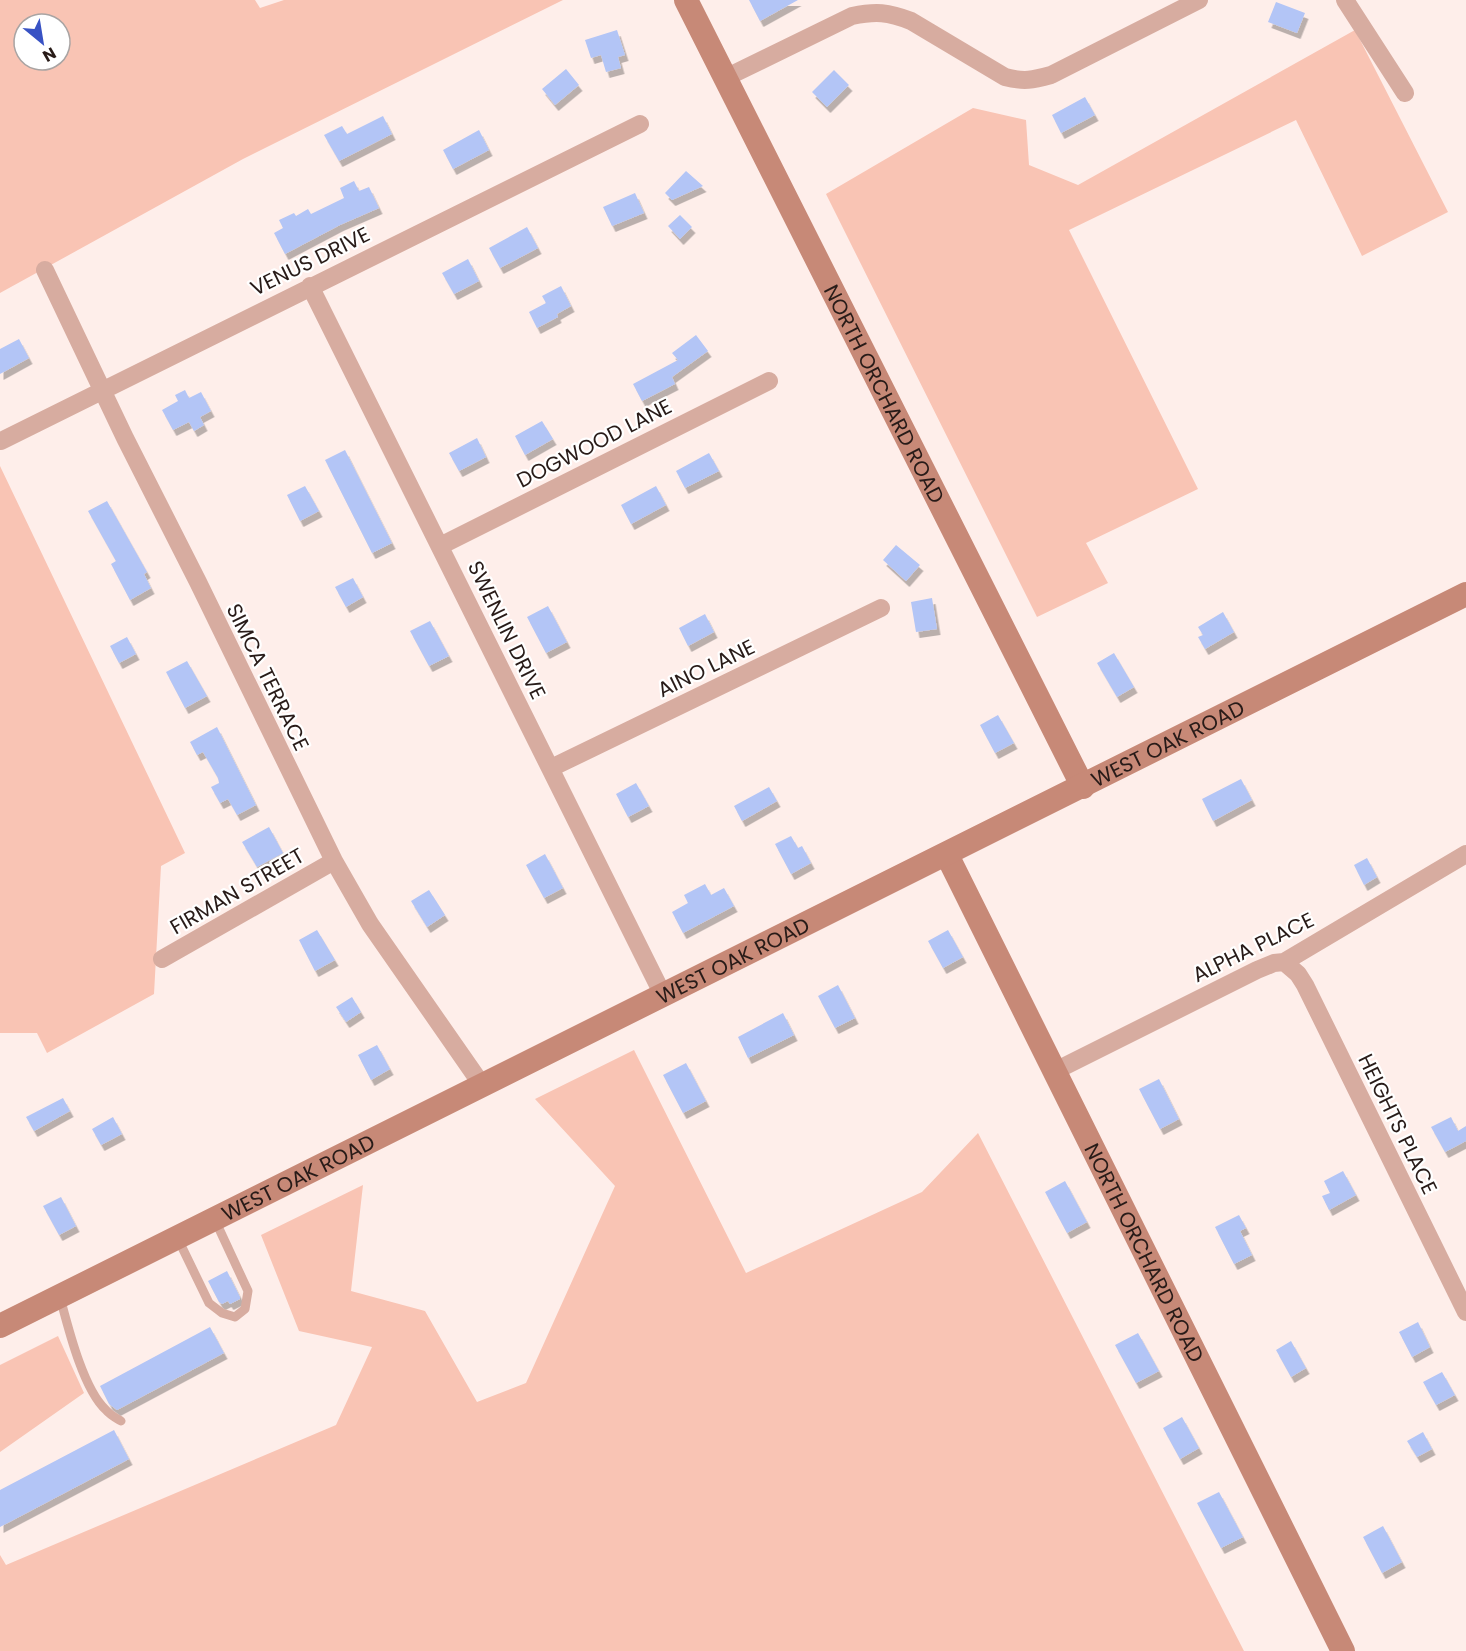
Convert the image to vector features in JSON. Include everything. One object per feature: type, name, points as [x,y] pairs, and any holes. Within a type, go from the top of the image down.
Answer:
[{"type":"street","name":"NORTH ORCHARD ROAD","points":[[686,0],[1083,787]]},
{"type":"street","points":[[725,78],[852,16],[889,7],[1005,77],[1021,81],[1051,75],[1199,0]]},
{"type":"street","points":[[1346,0],[1405,93]]},
{"type":"street","name":"VENUS DRIVE","points":[[1,441],[640,124]]},
{"type":"street","name":"SIMCA TERRACE","points":[[45,270],[334,861],[370,924],[482,1085]]},
{"type":"street","name":"SWENLIN DRIVE","points":[[310,286],[663,995]]},
{"type":"street","name":"DOGWOOD LANE","points":[[440,546],[769,381]]},
{"type":"street","name":"WEST OAK ROAD","points":[[0,1326],[1466,594]]},
{"type":"street","name":"AINO LANE","points":[[551,768],[881,608]]},
{"type":"street","name":"ALPHA PLACE","points":[[1055,1071],[1257,970],[1274,963],[1284,962],[1466,854]]},
{"type":"street","name":"NORTH ORCHARD ROAD","points":[[947,855],[1343,1651]]},
{"type":"street","name":"FIRMAN STREET","points":[[162,959],[334,861]]},
{"type":"street","name":"HEIGHTS PLACE","points":[[1284,962],[1298,974],[1305,985],[1466,1312]]},
{"type":"lane","points":[[177,1238],[209,1303],[222,1313],[235,1317],[245,1310],[248,1291],[215,1220]]},
{"type":"lane","points":[[60,1296],[71,1341],[92,1390],[106,1410],[121,1421]]},
{"type":"shaded area","points":[[0,0],[255,0],[260,8],[284,0],[563,0],[243,159],[0,293]]},
{"type":"shaded area","points":[[1355,30],[1448,212],[1362,256],[1296,120],[1069,230],[1198,489],[1086,543],[1108,583],[1037,617],[826,194],[973,108],[1026,120],[1029,165],[1078,185]]},
{"type":"shaded area","points":[[0,466],[185,853],[161,866],[154,994],[47,1053],[37,1033],[0,1033]]},
{"type":"shaded area","points":[[634,1050],[746,1273],[922,1192],[978,1133],[1244,1651],[0,1651],[0,1555],[6,1565],[336,1425],[372,1347],[299,1331],[261,1235],[363,1185],[351,1291],[425,1311],[477,1402],[526,1383],[615,1186],[535,1099]]},
{"type":"shaded area","points":[[58,1336],[84,1393],[0,1452],[0,1365]]},
{"type":"building","points":[[749,0],[798,0],[760,21]]},
{"type":"building","points":[[1276,2],[1305,13],[1297,33],[1268,22]]},
{"type":"building","points":[[617,30],[625,55],[618,57],[621,68],[606,72],[601,55],[591,58],[585,40]]},
{"type":"building","points":[[566,69],[579,85],[555,105],[542,89]]},
{"type":"building","points":[[834,70],[849,85],[827,107],[812,92]]},
{"type":"building","points":[[1085,97],[1095,115],[1061,133],[1052,115]]},
{"type":"building","points":[[383,116],[392,134],[339,161],[324,135],[342,126],[347,134]]},
{"type":"building","points":[[479,130],[489,150],[453,169],[443,150]]},
{"type":"building","points":[[686,171],[703,186],[672,200],[665,193]]},
{"type":"building","points":[[354,181],[359,191],[369,187],[379,208],[340,225],[285,254],[274,233],[283,228],[279,220],[294,213],[296,216],[308,209],[311,214],[344,198],[340,188]]},
{"type":"building","points":[[635,193],[644,213],[612,226],[603,207]]},
{"type":"building","points":[[680,215],[692,227],[680,239],[668,226]]},
{"type":"building","points":[[527,227],[538,248],[500,268],[489,248]]},
{"type":"building","points":[[468,259],[479,281],[454,294],[442,273]]},
{"type":"building","points":[[561,286],[571,306],[557,314],[558,317],[537,328],[529,312],[546,303],[542,296]]},
{"type":"building","points":[[696,335],[708,351],[672,377],[675,384],[642,401],[633,384],[678,360],[672,353]]},
{"type":"building","points":[[19,339],[29,358],[0,374],[0,349]]},
{"type":"building","points":[[185,390],[189,398],[201,392],[211,411],[200,417],[204,425],[194,431],[189,422],[173,430],[162,410],[178,401],[175,395]]},
{"type":"building","points":[[542,421],[553,439],[525,455],[515,436]]},
{"type":"building","points":[[477,438],[486,457],[459,471],[449,453]]},
{"type":"building","points":[[345,450],[392,543],[372,553],[325,460]]},
{"type":"building","points":[[709,453],[719,471],[685,488],[676,471]]},
{"type":"building","points":[[305,486],[319,511],[300,521],[287,495]]},
{"type":"building","points":[[656,486],[666,505],[631,524],[621,505]]},
{"type":"building","points":[[107,501],[147,572],[144,574],[151,588],[130,600],[111,564],[116,561],[88,511]]},
{"type":"building","points":[[896,545],[920,565],[906,581],[883,560]]},
{"type":"building","points":[[353,578],[363,597],[346,607],[335,587]]},
{"type":"building","points":[[932,598],[937,629],[916,632],[911,602]]},
{"type":"building","points":[[548,606],[567,642],[546,653],[527,617]]},
{"type":"building","points":[[1223,612],[1234,632],[1205,649],[1198,637],[1203,635],[1198,627]]},
{"type":"building","points":[[705,614],[714,632],[688,646],[679,628]]},
{"type":"building","points":[[430,621],[449,656],[429,666],[410,631]]},
{"type":"building","points":[[127,637],[136,654],[119,663],[110,646]]},
{"type":"building","points":[[1114,653],[1134,687],[1117,697],[1097,663]]},
{"type":"building","points":[[187,661],[207,696],[185,708],[166,672]]},
{"type":"building","points":[[998,715],[1014,743],[995,753],[980,725]]},
{"type":"building","points":[[217,727],[256,805],[237,815],[228,799],[220,803],[211,787],[219,783],[218,778],[203,752],[197,755],[190,742]]},
{"type":"building","points":[[1241,779],[1252,800],[1213,821],[1202,799]]},
{"type":"building","points":[[636,783],[649,806],[628,817],[616,794]]},
{"type":"building","points":[[769,787],[777,801],[742,821],[734,806]]},
{"type":"building","points":[[269,827],[283,853],[257,867],[242,842]]},
{"type":"building","points":[[791,836],[798,848],[802,846],[811,863],[791,874],[775,844]]},
{"type":"building","points":[[545,854],[563,888],[544,898],[526,865]]},
{"type":"building","points":[[1367,858],[1377,877],[1364,885],[1354,865]]},
{"type":"building","points":[[705,884],[711,895],[724,888],[734,906],[683,933],[672,912],[688,903],[684,895]]},
{"type":"building","points":[[429,890],[445,915],[427,927],[411,901]]},
{"type":"building","points":[[317,930],[335,960],[315,971],[299,940]]},
{"type":"building","points":[[948,930],[963,957],[943,968],[928,941]]},
{"type":"building","points":[[838,985],[855,1018],[835,1028],[818,996]]},
{"type":"building","points":[[352,997],[361,1012],[346,1022],[336,1007]]},
{"type":"building","points":[[783,1013],[794,1035],[748,1058],[738,1037]]},
{"type":"building","points":[[377,1045],[390,1069],[371,1080],[358,1055]]},
{"type":"building","points":[[686,1063],[706,1101],[683,1113],[663,1075]]},
{"type":"building","points":[[1159,1079],[1179,1119],[1160,1129],[1139,1089]]},
{"type":"building","points":[[63,1098],[70,1111],[34,1131],[26,1117]]},
{"type":"building","points":[[113,1117],[122,1134],[101,1145],[92,1129]]},
{"type":"building","points":[[1451,1117],[1458,1131],[1466,1126],[1466,1141],[1445,1152],[1431,1127]]},
{"type":"building","points":[[1343,1171],[1356,1195],[1329,1210],[1322,1196],[1330,1193],[1324,1181]]},
{"type":"building","points":[[1065,1181],[1087,1222],[1067,1233],[1045,1192]]},
{"type":"building","points":[[61,1197],[76,1226],[59,1235],[43,1206]]},
{"type":"building","points":[[1239,1215],[1246,1228],[1240,1231],[1252,1255],[1234,1264],[1215,1227]]},
{"type":"building","points":[[227,1271],[240,1299],[230,1304],[228,1301],[222,1304],[208,1281]]},
{"type":"building","points":[[1418,1322],[1430,1347],[1412,1357],[1399,1332]]},
{"type":"building","points":[[210,1327],[224,1353],[117,1410],[109,1404],[100,1386]]},
{"type":"building","points":[[1138,1333],[1159,1371],[1136,1383],[1115,1345]]},
{"type":"building","points":[[1291,1341],[1306,1368],[1291,1377],[1276,1350]]},
{"type":"building","points":[[1442,1372],[1455,1395],[1436,1405],[1423,1382]]},
{"type":"building","points":[[1182,1417],[1199,1448],[1180,1459],[1163,1428]]},
{"type":"building","points":[[114,1430],[129,1459],[0,1527],[0,1490]]},
{"type":"building","points":[[1423,1432],[1432,1449],[1417,1457],[1407,1441]]},
{"type":"building","points":[[1219,1492],[1243,1537],[1221,1548],[1197,1503]]},
{"type":"building","points":[[1383,1526],[1402,1562],[1382,1573],[1363,1537]]}]
